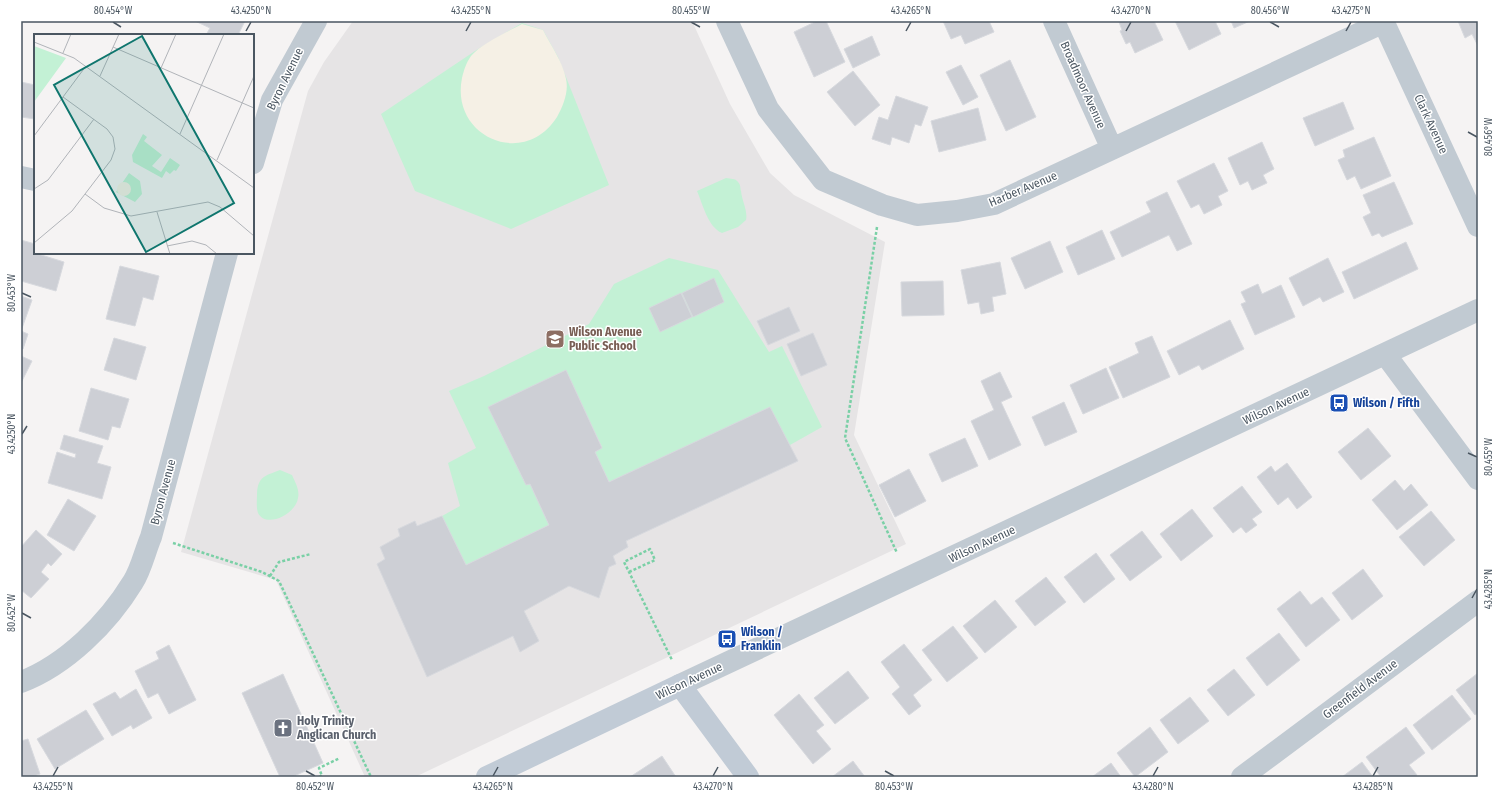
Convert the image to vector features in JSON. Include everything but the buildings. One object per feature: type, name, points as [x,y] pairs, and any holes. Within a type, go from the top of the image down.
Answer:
[{"type":"street","name":"Byron Avenue","points":[[254,160],[272,100],[316,21]]},
{"type":"street","name":"Harber Avenue","points":[[727,21],[768,109],[823,180],[882,205],[917,215],[956,211],[994,204],[1383,21]]},
{"type":"street","name":"Broadmoor Avenue","points":[[1054,21],[1112,149]]},
{"type":"street","name":"Clark Avenue","points":[[1383,21],[1478,226]]},
{"type":"street","points":[[21,176],[34,180]]},
{"type":"street","name":"Byron Avenue","points":[[21,682],[29,680],[72,654],[106,620],[134,581],[151,537],[227,254]]},
{"type":"street","name":"Wilson Avenue","points":[[487,777],[1478,310]]},
{"type":"street","points":[[1386,354],[1478,479]]},
{"type":"street","name":"Greenfield Avenue","points":[[1242,777],[1478,602]]},
{"type":"street","points":[[680,685],[748,777]]},
{"type":"path","points":[[878,223],[845,438],[897,553]]},
{"type":"path","points":[[151,537],[189,547],[262,572],[279,581],[372,777]]},
{"type":"path","points":[[629,572],[655,560],[650,550],[624,562],[672,660]]},
{"type":"path","points":[[270,576],[279,562],[311,554]]},
{"type":"path","points":[[319,777],[322,776],[319,768],[340,758]]},
{"type":"shaded area","name":"Wilson Avenue Public School","points":[[353,21],[692,21],[730,104],[770,173],[794,195],[885,242],[854,435],[906,544],[415,777],[365,777],[276,580],[181,552],[308,91],[324,62]]},
{"type":"green space","points":[[522,23],[543,30],[558,57],[609,185],[511,229],[415,191],[381,114],[478,49]]},
{"type":"green space","points":[[726,178],[736,180],[740,184],[746,210],[746,220],[738,227],[722,233],[713,226],[710,221],[697,191]]},
{"type":"green space","points":[[669,258],[718,270],[769,352],[782,346],[822,427],[790,445],[770,408],[609,482],[595,452],[602,447],[566,371],[530,484],[549,525],[466,565],[442,516],[460,506],[448,463],[476,448],[449,391],[484,376],[589,324],[614,284]]},
{"type":"green space","points":[[280,470],[292,475],[298,489],[298,498],[296,504],[287,514],[274,520],[267,520],[262,518],[258,513],[257,494],[259,484],[263,478]]},
{"type":"sand","points":[[522,24],[543,30],[562,66],[567,89],[563,104],[557,117],[543,133],[527,141],[509,143],[493,139],[478,130],[467,116],[461,99],[462,78],[468,61],[476,51],[495,38]]},
{"type":"place","name":"Wilson Avenue Public School","points":[[555,339]]},
{"type":"place","name":"Wilson / Fifth","points":[[1339,403]]},
{"type":"place","name":"Wilson / Franklin","points":[[727,639]]},
{"type":"place","name":"Holy Trinity Anglican Church","points":[[283,728]]}]
